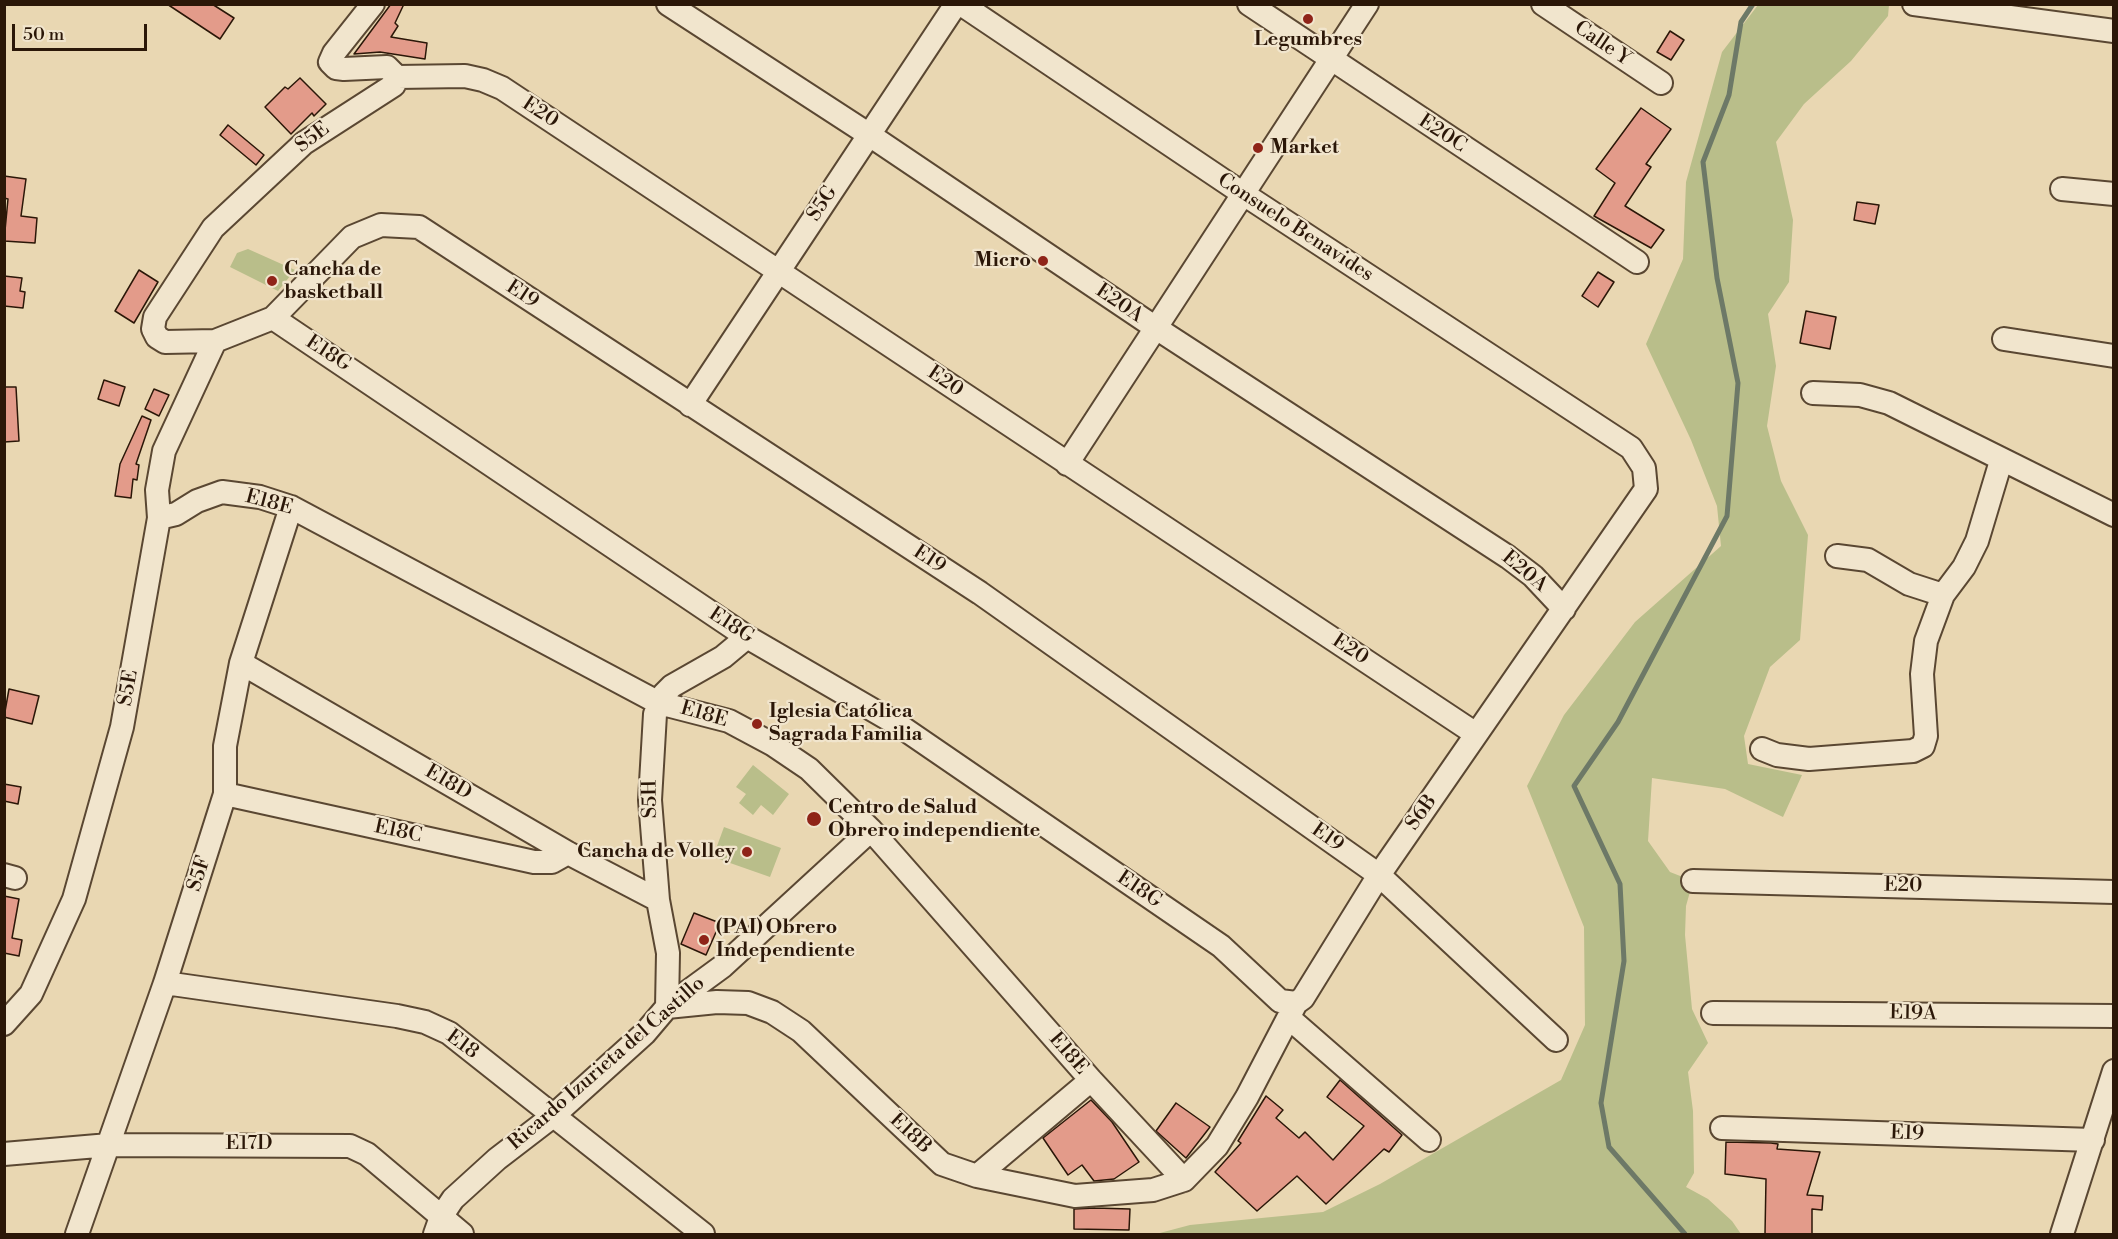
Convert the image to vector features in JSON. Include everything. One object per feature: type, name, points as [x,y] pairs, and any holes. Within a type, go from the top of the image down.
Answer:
[{"type":"street","points":[[373,4],[334,53],[330,62],[336,68],[344,69],[387,67],[397,77]]},
{"type":"street","name":"E20A","points":[[668,4],[868,134],[1156,328],[1508,557],[1533,576],[1564,609]]},
{"type":"street","name":"S5G","points":[[690,405],[956,4]]},
{"type":"street","name":"Consuelo Benavides","points":[[961,4],[1242,193],[1631,447]]},
{"type":"street","name":"E20C","points":[[1248,4],[1329,60],[1637,262]]},
{"type":"street","points":[[1067,464],[1367,4]]},
{"type":"street","name":"Calle Y","points":[[1543,4],[1661,83]]},
{"type":"street","points":[[1914,4],[2114,31]]},
{"type":"street","name":"E20","points":[[397,77],[465,76],[502,88],[1476,734]]},
{"type":"street","name":"S5E","points":[[8,1016],[31,994],[74,899],[122,727],[159,518],[157,490],[164,451],[215,341],[165,342],[157,337],[153,329],[155,317],[213,228],[304,143],[389,90],[397,77]]},
{"type":"street","points":[[2062,189],[2114,194]]},
{"type":"street","name":"E19","points":[[273,318],[352,237],[381,225],[418,227],[980,593],[1379,875],[1556,1040]]},
{"type":"street","points":[[215,341],[273,318]]},
{"type":"street","name":"E18G","points":[[273,318],[747,637],[897,724],[1221,946],[1429,1140]]},
{"type":"street","points":[[2004,339],[2114,356]]},
{"type":"street","points":[[1813,393],[1860,395],[1888,403],[2114,515]]},
{"type":"street","name":"S6B","points":[[1184,1180],[1217,1146],[1247,1097],[1292,1011],[1303,998],[1379,875],[1646,489],[1644,468],[1631,447]]},
{"type":"street","points":[[1762,749],[1785,757],[1809,759],[1913,751],[1923,746],[1926,736],[1922,674],[1926,641],[1943,595],[1964,567],[1977,542],[2001,461]]},
{"type":"street","name":"E18E","points":[[159,518],[176,514],[197,501],[222,492],[260,497],[291,507],[659,703],[729,721],[772,744],[809,769],[871,830],[1091,1080],[1184,1180]]},
{"type":"street","name":"S5F","points":[[77,1234],[165,983],[225,794],[225,746],[241,663],[291,507]]},
{"type":"street","points":[[1837,556],[1868,560],[1909,584],[1943,595]]},
{"type":"street","points":[[659,703],[672,686],[723,657],[747,637]]},
{"type":"street","name":"E18D","points":[[241,663],[568,853],[658,900]]},
{"type":"street","name":"S5H","points":[[659,703],[655,714],[651,746],[650,800],[658,900],[668,953],[667,1007]]},
{"type":"street","name":"E18C","points":[[225,794],[534,862],[552,862],[568,853]]},
{"type":"street","name":"Ricardo Izurieta del Castillo","points":[[438,1226],[453,1199],[497,1159],[553,1116],[645,1034],[667,1007],[723,966],[871,830]]},
{"type":"street","name":"E20","points":[[1693,881],[2114,892]]},
{"type":"street","name":"E18","points":[[165,983],[425,1022],[449,1033],[703,1234]]},
{"type":"street","name":"E18B","points":[[667,1007],[717,1002],[748,1003],[772,1012],[801,1031],[942,1164],[977,1176],[1075,1196],[1154,1190],[1184,1180]]},
{"type":"street","name":"E19A","points":[[1713,1012],[2114,1016]]},
{"type":"street","points":[[2062,1234],[2101,1133],[2114,1071]]},
{"type":"street","points":[[977,1176],[1091,1080]]},
{"type":"street","name":"E19","points":[[1722,1128],[2101,1133]]},
{"type":"street","name":"E17D","points":[[4,1154],[109,1146],[350,1146],[367,1154],[438,1226],[462,1234]]},
{"type":"green space","points":[[1758,5],[1889,5],[1888,16],[1851,61],[1804,104],[1776,142],[1793,220],[1789,282],[1768,314],[1776,366],[1767,426],[1781,481],[1808,535],[1800,640],[1770,667],[1744,736],[1748,764],[1802,775],[1783,817],[1725,789],[1652,778],[1648,841],[1670,872],[1693,881],[1686,906],[1685,935],[1692,1009],[1708,1043],[1688,1072],[1693,1111],[1694,1173],[1686,1187],[1708,1199],[1732,1221],[1741,1234],[1156,1234],[1190,1225],[1323,1212],[1380,1184],[1561,1080],[1585,1025],[1584,927],[1527,786],[1564,715],[1635,622],[1721,546],[1717,506],[1691,440],[1646,344],[1683,259],[1686,182],[1722,52]]},
{"type":"green space","name":"Cancha de basketball","points":[[248,249],[295,270],[278,291],[230,267],[237,253]]},
{"type":"green space","name":"Cancha de Volley","points":[[753,765],[789,794],[773,815],[761,805],[753,815],[739,803],[746,794],[736,787]]},
{"type":"green space","name":"Cancha de Volley","points":[[724,827],[781,848],[770,877],[713,857]]},
{"type":"building","points":[[167,4],[212,4],[234,18],[220,39]]},
{"type":"building","points":[[391,4],[404,4],[395,23],[398,26],[391,37],[427,43],[425,59],[380,52],[354,54]]},
{"type":"building","points":[[1670,31],[1684,40],[1671,60],[1657,52]]},
{"type":"building","points":[[300,78],[326,104],[314,116],[312,113],[291,134],[265,107],[285,87],[288,89]]},
{"type":"building","points":[[1641,108],[1671,129],[1646,164],[1651,167],[1625,206],[1664,230],[1651,248],[1594,216],[1615,183],[1596,169]]},
{"type":"building","points":[[228,125],[264,155],[256,165],[220,135]]},
{"type":"building","points":[[4,176],[26,179],[21,216],[37,218],[35,243],[4,241],[8,199],[4,198]]},
{"type":"building","points":[[1857,202],[1879,205],[1875,224],[1854,220]]},
{"type":"building","points":[[139,270],[158,282],[134,323],[115,311]]},
{"type":"building","points":[[1598,272],[1614,282],[1598,307],[1582,296]]},
{"type":"building","points":[[4,276],[22,278],[20,291],[25,292],[23,308],[4,306]]},
{"type":"building","points":[[1806,311],[1836,317],[1830,349],[1800,343]]},
{"type":"building","points":[[104,380],[125,387],[119,406],[98,399]]},
{"type":"building","points":[[4,387],[16,387],[19,441],[4,442]]},
{"type":"building","points":[[154,389],[169,395],[159,416],[145,409]]},
{"type":"building","points":[[142,416],[151,420],[136,464],[139,465],[137,480],[133,479],[131,498],[115,496],[120,464]]},
{"type":"building","points":[[9,689],[39,696],[32,724],[4,717]]},
{"type":"building","points":[[4,784],[21,787],[18,804],[4,801]]},
{"type":"building","points":[[4,896],[19,899],[12,938],[22,940],[19,956],[4,953]]},
{"type":"building","points":[[694,913],[720,923],[706,955],[681,944]]},
{"type":"building","points":[[1340,1080],[1402,1135],[1389,1152],[1384,1149],[1326,1204],[1297,1176],[1257,1211],[1215,1172],[1241,1143],[1238,1141],[1266,1096],[1283,1110],[1276,1118],[1299,1138],[1305,1132],[1333,1160],[1364,1126],[1327,1097]]},
{"type":"building","points":[[1091,1100],[1112,1122],[1139,1162],[1114,1179],[1094,1181],[1082,1165],[1068,1175],[1043,1138]]},
{"type":"building","points":[[1176,1103],[1210,1127],[1186,1158],[1156,1131]]},
{"type":"building","points":[[1726,1142],[1771,1143],[1778,1144],[1777,1149],[1820,1152],[1807,1195],[1823,1196],[1822,1210],[1812,1209],[1812,1234],[1765,1234],[1766,1179],[1725,1174]]},
{"type":"building","points":[[1074,1209],[1130,1209],[1129,1230],[1074,1229]]},
{"type":"waterway","points":[[1685,1234],[1609,1147],[1601,1103],[1624,961],[1620,884],[1574,786],[1618,722],[1727,516],[1738,383],[1717,278],[1703,162],[1729,95],[1741,22],[1753,4]]},
{"type":"place","name":"Legumbres","points":[[1308,19]]},
{"type":"place","name":"Market","points":[[1258,148]]},
{"type":"place","name":"Micro","points":[[1043,261]]},
{"type":"place","name":"Cancha de basketball","points":[[272,281]]},
{"type":"place","name":"Iglesia Católica Sagrada Familia","points":[[757,724]]},
{"type":"place","name":"Centro de Salud Obrero independiente","points":[[814,819]]},
{"type":"place","name":"Cancha de Volley","points":[[747,852]]},
{"type":"place","name":"(PAI) Obrero Independiente","points":[[704,940]]}]
